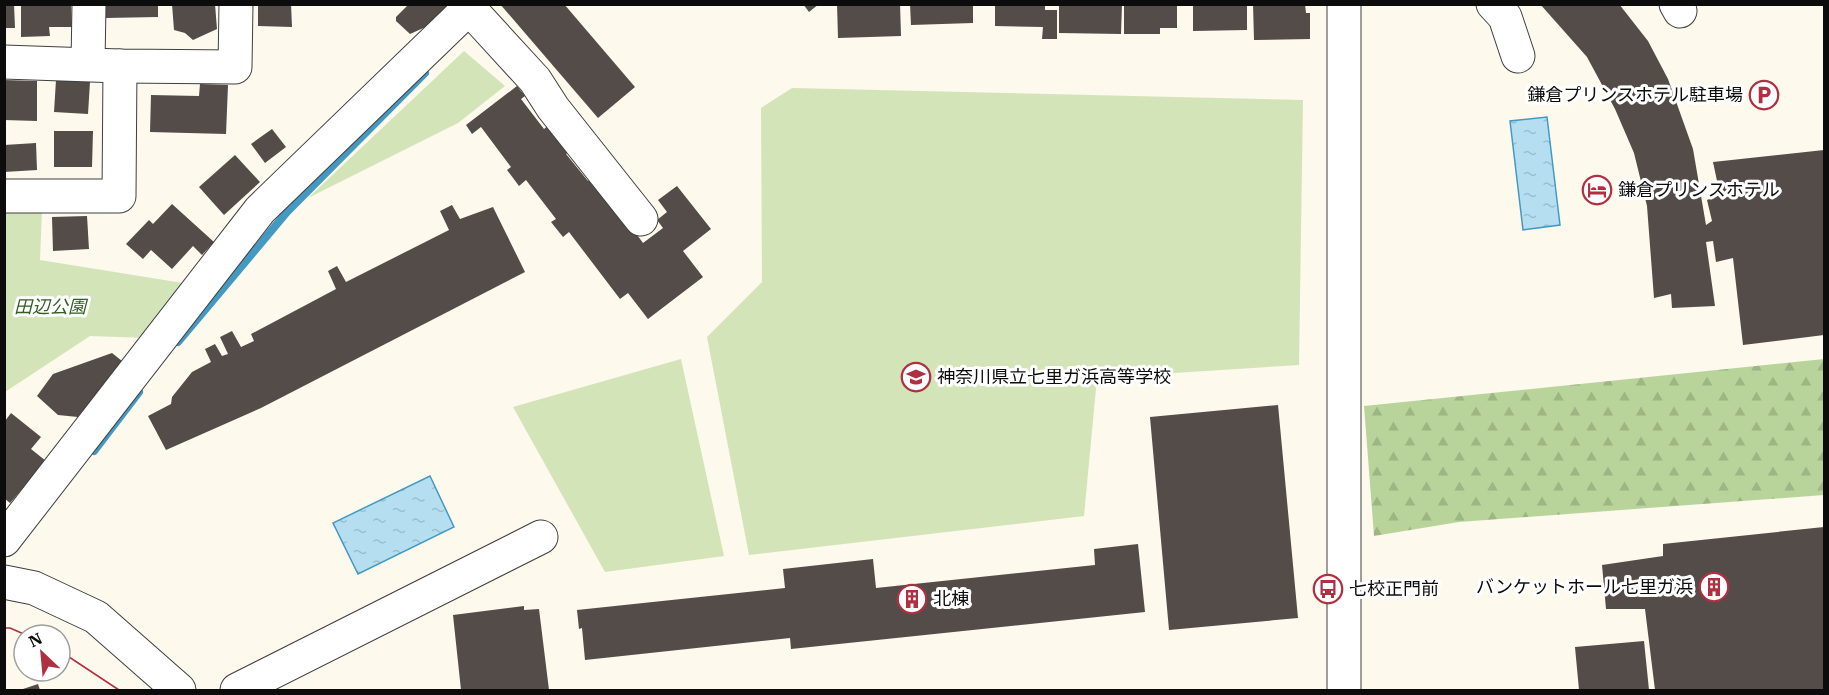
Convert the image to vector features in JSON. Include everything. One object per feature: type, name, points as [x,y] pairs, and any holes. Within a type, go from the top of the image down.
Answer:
[{"type":"street","points":[[88,64],[89,4]]},
{"type":"street","points":[[4,62],[235,67],[236,4]]},
{"type":"street","points":[[1344,4],[1344,690]]},
{"type":"street","points":[[1493,4],[1505,17],[1518,56]]},
{"type":"street","points":[[4,540],[260,210],[469,8],[535,80],[553,108],[641,219]]},
{"type":"street","points":[[4,196],[119,196],[120,66]]},
{"type":"street","points":[[237,690],[541,537]]},
{"type":"street","points":[[4,582],[34,588],[96,617],[179,690]]},
{"type":"green space","points":[[464,51],[505,86],[458,123],[308,198]]},
{"type":"green space","points":[[792,88],[1303,100],[1299,365],[1097,378],[1084,516],[749,555],[707,337],[762,282],[761,108]]},
{"type":"green space","name":"田辺公園","points":[[5,210],[42,210],[40,260],[189,284],[148,338],[90,336],[5,392]]},
{"type":"green space","points":[[681,359],[724,556],[605,572],[513,407]]},
{"type":"green space","points":[[1824,359],[1824,495],[1459,522],[1374,536],[1364,406]]},
{"type":"water","points":[[1547,117],[1560,225],[1523,230],[1510,121]]},
{"type":"water","points":[[430,476],[454,527],[358,574],[333,523]]},
{"type":"building","points":[[4,4],[14,4],[15,28],[4,28]]},
{"type":"building","points":[[21,4],[71,4],[72,27],[49,27],[50,36],[21,37]]},
{"type":"building","points":[[105,4],[158,4],[158,17],[105,18]]},
{"type":"building","points":[[172,4],[215,4],[217,29],[193,40],[185,33],[174,30]]},
{"type":"building","points":[[258,4],[291,4],[292,27],[258,26]]},
{"type":"building","points":[[409,4],[451,4],[430,25],[410,34],[396,21],[396,17]]},
{"type":"building","points":[[500,4],[564,4],[635,87],[598,118]]},
{"type":"building","points":[[803,4],[819,4],[809,12]]},
{"type":"building","points":[[837,4],[900,4],[901,36],[838,38]]},
{"type":"building","points":[[910,4],[973,4],[973,23],[911,25]]},
{"type":"building","points":[[995,4],[1045,4],[1045,10],[1057,10],[1057,39],[1042,39],[1043,27],[995,26]]},
{"type":"building","points":[[1059,4],[1122,4],[1121,34],[1059,33]]},
{"type":"building","points":[[1124,4],[1177,4],[1177,28],[1160,28],[1160,34],[1124,34]]},
{"type":"building","points":[[1193,4],[1247,4],[1247,30],[1193,31]]},
{"type":"building","points":[[1253,4],[1305,4],[1306,13],[1310,13],[1310,39],[1254,40]]},
{"type":"building","points":[[1540,4],[1619,4],[1648,41],[1668,79],[1693,149],[1706,225],[1712,221],[1707,200],[1720,195],[1713,162],[1824,150],[1824,335],[1743,345],[1733,258],[1716,262],[1713,241],[1706,242],[1715,306],[1672,308],[1671,294],[1654,298],[1647,206],[1634,153],[1615,109],[1587,57]]},
{"type":"building","points":[[4,80],[37,81],[37,121],[4,120]]},
{"type":"building","points":[[56,80],[90,82],[88,114],[54,112]]},
{"type":"building","points":[[200,84],[228,85],[226,134],[150,132],[151,95],[199,96]]},
{"type":"building","points":[[517,86],[525,96],[521,99],[544,129],[550,124],[571,151],[566,154],[588,181],[594,176],[643,243],[663,228],[657,220],[667,212],[658,200],[677,186],[711,229],[683,251],[703,277],[648,319],[628,293],[620,299],[569,232],[563,237],[551,222],[556,219],[526,180],[519,186],[507,170],[511,167],[481,127],[472,134],[466,125]]},
{"type":"building","points":[[272,129],[286,147],[265,163],[251,144]]},
{"type":"building","points":[[54,131],[93,131],[92,167],[54,167]]},
{"type":"building","points":[[36,143],[37,170],[4,172],[4,145]]},
{"type":"building","points":[[235,155],[260,182],[224,215],[199,187]]},
{"type":"building","points":[[172,204],[214,242],[202,255],[193,246],[172,269],[151,250],[143,259],[126,244],[149,220],[153,224]]},
{"type":"building","points":[[452,205],[460,219],[493,207],[525,272],[261,408],[166,450],[148,416],[171,404],[172,397],[192,372],[211,362],[205,349],[215,344],[222,356],[228,354],[220,337],[232,331],[241,347],[254,341],[251,334],[336,289],[328,271],[337,266],[346,282],[449,230],[440,211]]},
{"type":"building","points":[[87,216],[89,249],[53,251],[52,217]]},
{"type":"building","points":[[112,353],[122,361],[78,417],[58,415],[37,396],[53,374]]},
{"type":"building","points":[[1278,405],[1298,618],[1169,630],[1150,417]]},
{"type":"building","points":[[11,413],[41,437],[31,449],[46,461],[10,503],[4,498],[6,467],[4,465],[5,421]]},
{"type":"building","name":"バンケットホール七里ガ浜","points":[[1824,527],[1824,690],[1655,690],[1645,609],[1606,609],[1602,565],[1663,556],[1663,544]]},
{"type":"building","name":"北棟","points":[[1138,544],[1145,612],[791,649],[790,638],[585,660],[582,628],[579,629],[577,610],[785,588],[783,569],[873,559],[876,588],[1095,565],[1094,549]]},
{"type":"building","points":[[524,606],[524,610],[539,609],[549,690],[461,690],[453,615]]},
{"type":"building","points":[[1644,641],[1649,690],[1579,690],[1575,647]]},
{"type":"building","points":[[38,684],[40,690],[20,690]]},
{"type":"waterway","points":[[178,342],[287,212],[425,73]]},
{"type":"waterway","points":[[94,451],[139,392]]},
{"type":"tram line","points":[[4,628],[12,629]]},
{"type":"tram line","points":[[72,659],[119,690]]},
{"type":"place","name":"鎌倉プリンスホテル駐車場","points":[[1764,95]]},
{"type":"place","name":"鎌倉プリンスホテル","points":[[1597,190]]},
{"type":"place","name":"神奈川県立七里ガ浜高等学校","points":[[916,377]]},
{"type":"place","name":"バンケットホール七里ガ浜","points":[[1714,587]]},
{"type":"place","name":"七校正門前","points":[[1328,589]]},
{"type":"place","name":"北棟","points":[[912,599]]}]
